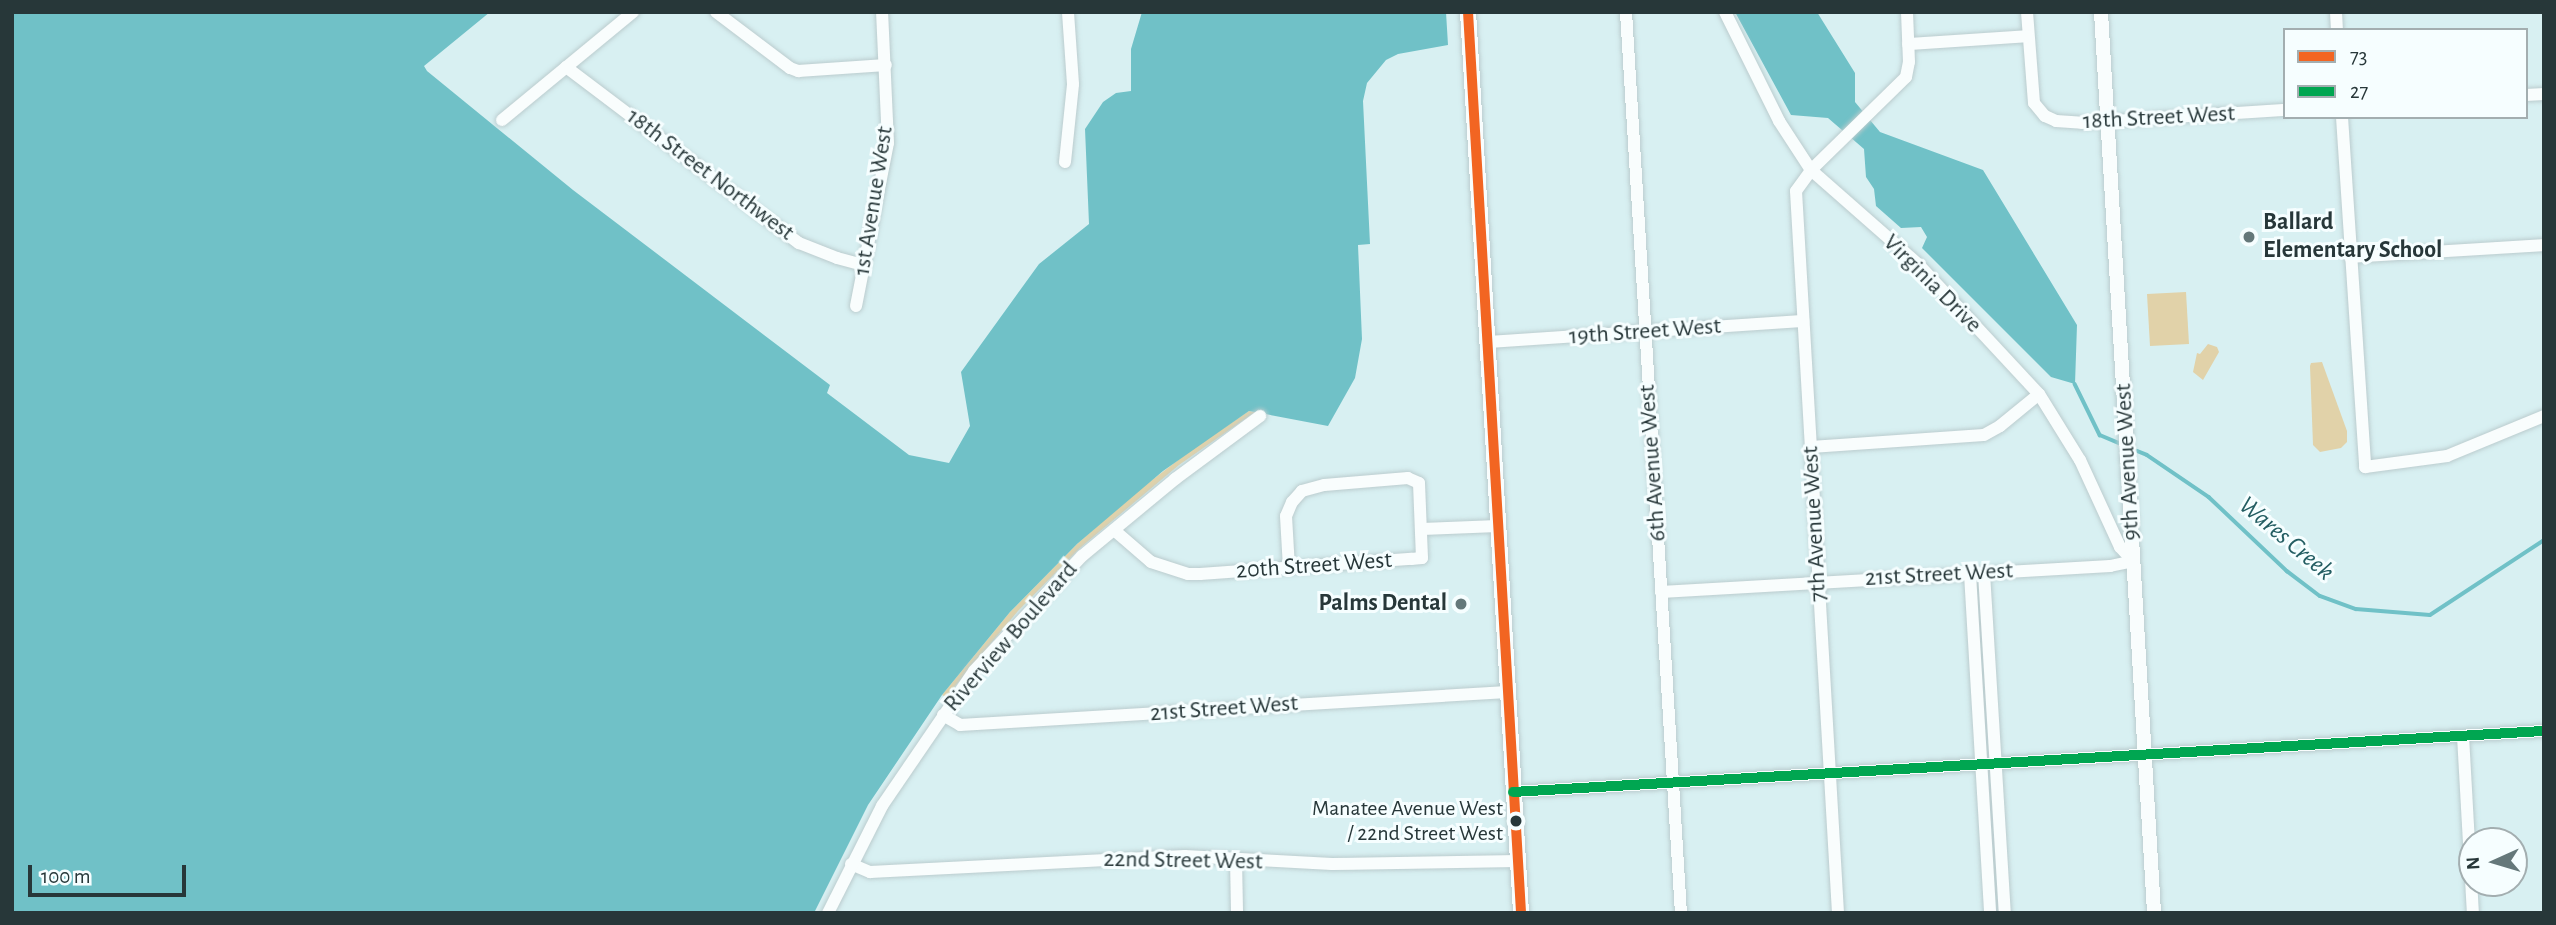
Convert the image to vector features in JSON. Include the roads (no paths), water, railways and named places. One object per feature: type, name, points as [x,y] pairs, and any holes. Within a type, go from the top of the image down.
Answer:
[{"type":"main road","points":[[1468,12],[1521,913]]},
{"type":"street","points":[[502,120],[633,12]]},
{"type":"street","points":[[716,12],[798,71],[886,65]]},
{"type":"street","name":"1st Avenue West","points":[[856,306],[886,157],[889,126],[882,12]]},
{"type":"street","points":[[1065,162],[1073,84],[1068,12]]},
{"type":"street","name":"6th Avenue West","points":[[1626,12],[1681,913]]},
{"type":"street","name":"Virginia Drive","points":[[1725,12],[1779,121],[1811,170],[1919,265],[2039,394],[2080,460],[2120,547],[2133,561]]},
{"type":"street","name":"7th Avenue West","points":[[1838,913],[1796,191],[1811,170],[1906,77],[1907,12]]},
{"type":"street","points":[[1908,44],[2028,36],[2027,12]]},
{"type":"street","name":"9th Avenue West","points":[[2101,12],[2154,913]]},
{"type":"street","name":"18th Street West","points":[[2028,36],[2032,90],[2037,108],[2045,116],[2064,124],[2283,110]]},
{"type":"street","name":"18th Street Northwest","points":[[566,67],[799,243],[864,265]]},
{"type":"street","points":[[2342,119],[2365,467],[2447,456],[2544,416]]},
{"type":"street","points":[[2350,257],[2544,245]]},
{"type":"street","name":"19th Street West","points":[[1487,342],[1803,321]]},
{"type":"street","points":[[1811,447],[1984,435],[2000,426],[2039,394]]},
{"type":"street","name":"Riverview Boulevard","points":[[828,913],[883,806],[974,671],[1082,556],[1175,479],[1259,416]]},
{"type":"street","points":[[1289,568],[1286,516],[1297,496],[1311,486],[1414,479],[1420,488],[1422,529]]},
{"type":"street","name":"20th Street West","points":[[1114,530],[1151,562],[1175,572],[1199,574],[1422,558],[1422,529],[1498,526]]},
{"type":"street","name":"21st Street West","points":[[1661,592],[2110,566],[2133,561]]},
{"type":"street","points":[[1984,573],[2005,913]]},
{"type":"street","points":[[1970,574],[1990,913]]},
{"type":"street","name":"21st Street West","points":[[943,715],[960,725],[985,724],[1507,692]]},
{"type":"street","points":[[1513,792],[2544,731]]},
{"type":"street","points":[[2463,736],[2473,913]]},
{"type":"street","name":"22nd Street West","points":[[851,864],[870,872],[1185,856],[1332,864],[1517,862]]},
{"type":"street","points":[[1236,859],[1237,913]]},
{"type":"water","points":[[12,12],[490,12],[424,66],[427,71],[573,190],[830,385],[827,393],[909,455],[949,463],[970,426],[961,372],[1039,264],[1089,224],[1085,129],[1103,102],[1116,93],[1131,91],[1131,49],[1142,12],[1446,12],[1448,45],[1398,54],[1386,60],[1367,83],[1363,101],[1370,244],[1358,245],[1362,339],[1355,378],[1328,426],[1249,411],[1163,471],[1077,544],[1010,612],[942,695],[868,805],[814,913],[12,913]]},
{"type":"water","points":[[1735,12],[1817,12],[1855,73],[1855,102],[1880,132],[1983,170],[2077,325],[2075,384],[2051,377],[1922,248],[1927,237],[1921,227],[1901,228],[1876,206],[1874,189],[1866,177],[1864,149],[1828,118],[1791,115]]},
{"type":"waterway","name":"Wares Creek","points":[[2075,384],[2100,435],[2123,445]]},
{"type":"waterway","name":"Wares Creek","points":[[2130,448],[2147,455],[2209,497],[2287,571],[2320,596],[2356,609],[2430,615],[2544,540]]},
{"type":"place","name":"Ballard Elementary School","points":[[2249,237]]},
{"type":"place","name":"Palms Dental","points":[[1461,604]]},
{"type":"place","name":"Manatee Avenue West / 22nd Street West","points":[[1516,821]]}]
